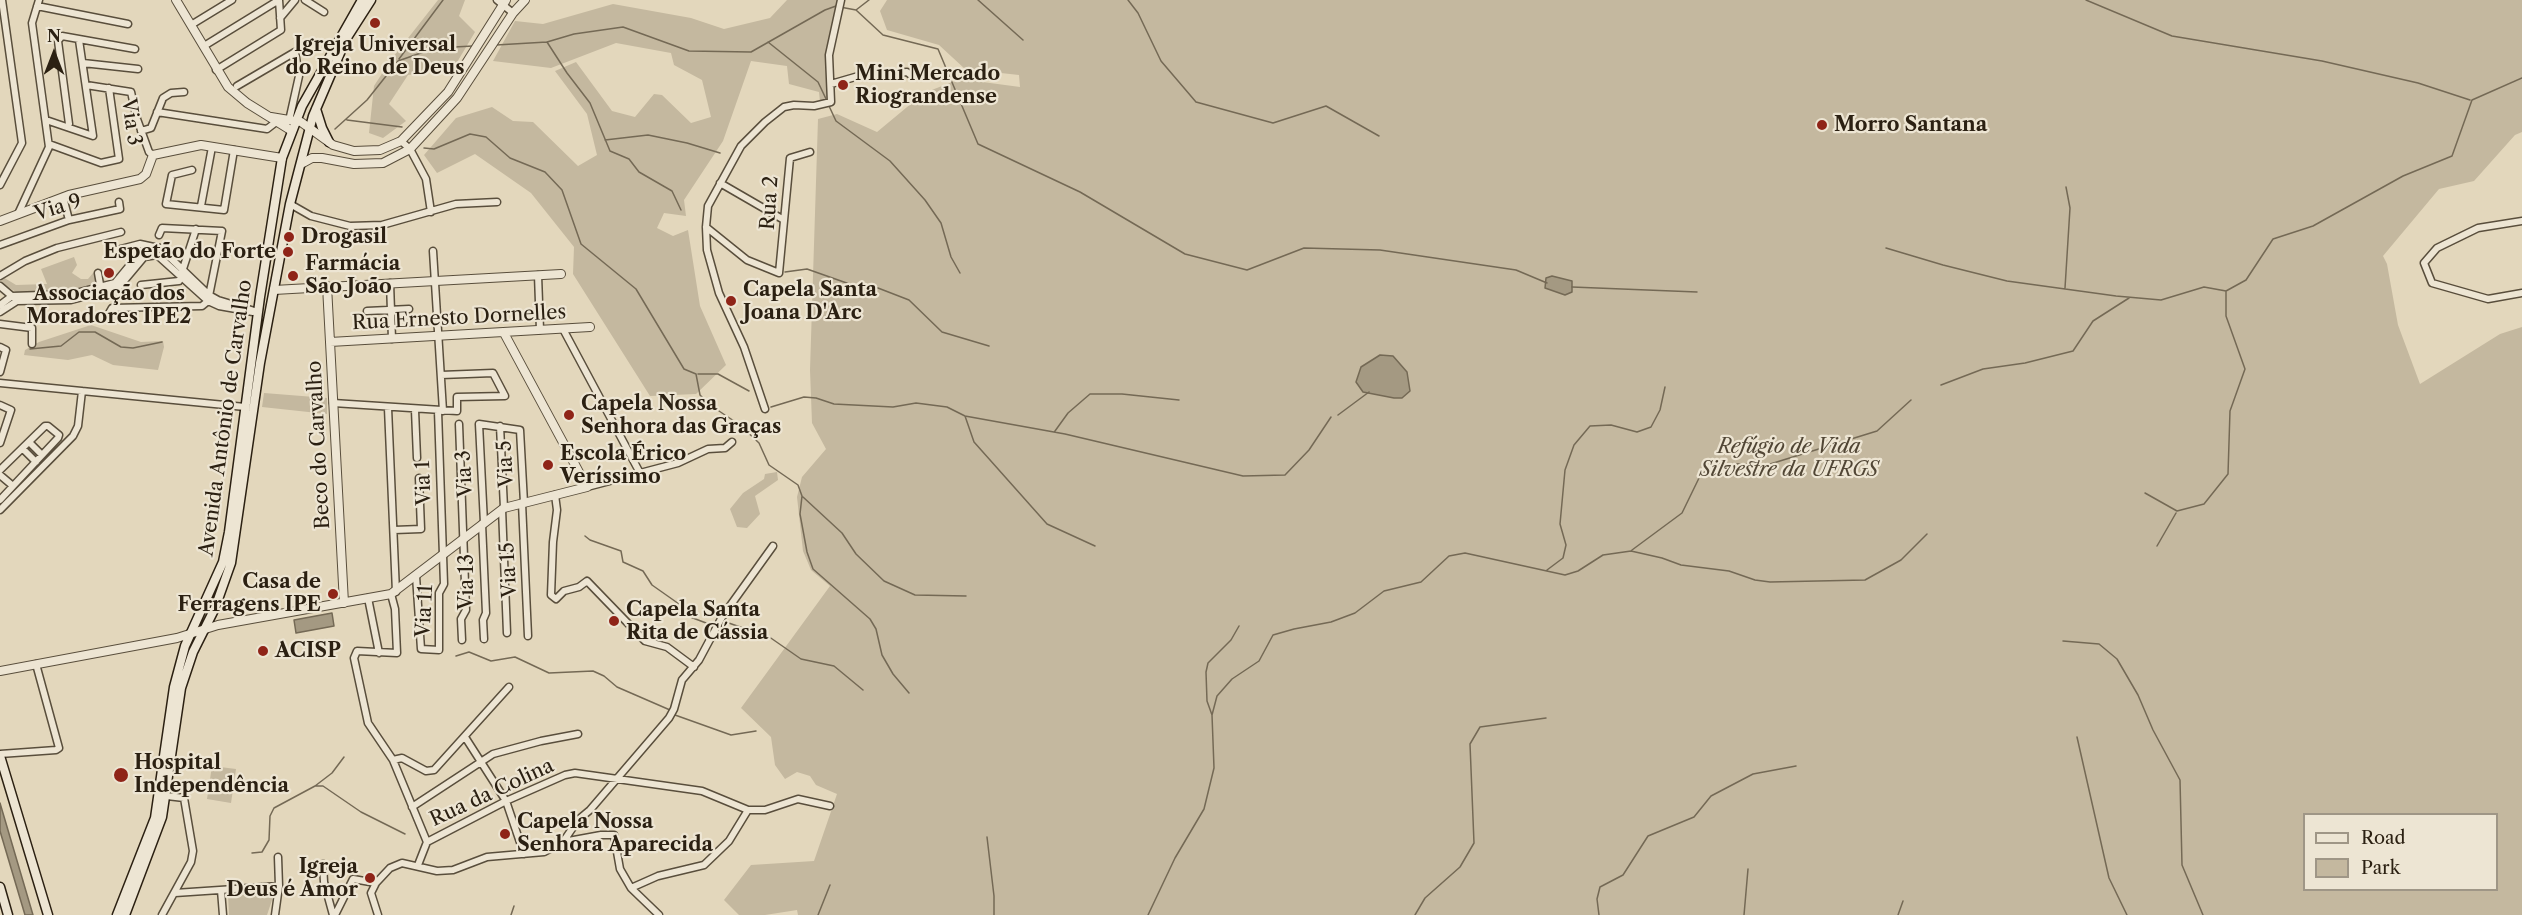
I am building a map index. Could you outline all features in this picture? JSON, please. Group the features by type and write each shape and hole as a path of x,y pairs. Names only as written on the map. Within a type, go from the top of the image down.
{"main road":[{"name":"Avenida Antônio de Carvalho","path":"117,915 155,818 174,687 185,646 223,562 229,532 261,288 282,158 292,131 292,121 362,0"},
{"name":"Avenida Antônio de Carvalho","path":"125,915 162,818 181,688 193,652 206,628 231,563 254,398 269,313 290,204 303,163 310,128 316,108 346,39 370,0"},
{"path":"316,108 322,128 333,144"},
{"path":"292,131 303,127 310,128"},
{"path":"278,180 285,185 296,183"},
{"path":"261,288 274,290"},
{"path":"258,312 269,313"},
{"path":"191,635 193,652"},
{"path":"0,755 48,915"},
{"path":"0,887 8,915"}],"street":[{"path":"0,185 22,143 2,0"},
{"path":"177,0 216,70 231,90 247,103 271,117 306,124 333,144 354,151 380,150 401,141 448,92 502,1 513,13"},
{"path":"191,25 232,0"},
{"path":"204,46 279,0 281,30 216,70"},
{"path":"280,18 295,0"},
{"path":"305,0 324,12"},
{"path":"303,163 312,158 354,164 383,163 410,150 458,98 513,13 525,0"},
{"path":"765,409 744,347 719,293 708,250 706,227 708,206 741,146 765,122 784,107 814,106 829,103 832,100 829,55 841,0"},
{"path":"18,214 49,144 32,23 38,3 128,24"},
{"path":"69,124 58,41 62,36 135,49"},
{"path":"46,120 93,136 79,40"},
{"path":"237,86 295,52 299,76 292,121"},
{"path":"83,63 138,69"},
{"path":"831,84 862,75 908,72 912,76"},
{"path":"86,85 133,94 141,131 149,152 153,154 196,145 282,158"},
{"name":"Via 3","path":"49,144 101,163 119,159 109,88"},
{"path":"141,131 151,128 160,102 166,95 184,92"},
{"path":"157,112 267,129 279,120"},
{"path":"279,120 292,131"},
{"path":"401,141 410,150 426,179 431,212"},
{"path":"333,144 335,160"},
{"path":"201,206 212,147"},
{"path":"192,170 172,175 166,204 224,210 234,150"},
{"name":"Rua 2","path":"706,227 747,260 779,273 790,157 810,152"},
{"path":"0,221 63,197 140,179 146,174 153,154"},
{"path":"720,183 784,220"},
{"path":"63,197 69,220"},
{"name":"Via 9","path":"0,245 69,220 120,208 119,202"},
{"path":"290,204 310,216 350,226 382,225 456,204 497,202"},
{"path":"2522,221 2478,228 2437,248 2424,263 2432,283 2488,299 2522,293"},
{"path":"108,315 112,308 201,306 209,298 222,231 162,228 159,235"},
{"path":"141,285 178,282 196,229"},
{"path":"0,276 25,261 57,249 121,232"},
{"path":"113,252 140,244 160,248 209,298"},
{"path":"155,247 157,255 219,306 258,312"},
{"path":"101,290 115,283 139,254 155,247"},
{"name":"Via 1","path":"433,251 441,375 443,555"},
{"path":"0,305 15,299 71,300 123,284 144,257 157,255"},
{"path":"98,273 101,290"},
{"path":"274,290 561,274"},
{"path":"538,275 540,330"},
{"path":"390,282 392,339"},
{"path":"0,286 15,299"},
{"name":"Beco do Carvalho","path":"327,286 344,603"},
{"path":"0,312 15,299"},
{"path":"366,311 409,309"},
{"path":"0,324 32,328 32,344"},
{"name":"Rua Ernesto Dornelles","path":"330,342 590,327"},
{"path":"563,329 640,473"},
{"path":"504,333 587,487"},
{"path":"0,347 6,350 0,370"},
{"path":"333,403 457,411 457,397 505,396 493,373 441,375"},
{"path":"0,382 245,407"},
{"path":"0,510 73,436 78,426 82,392"},
{"path":"0,405 11,410 0,444"},
{"path":"368,598 379,653 397,652 393,593 394,530 388,408"},
{"path":"415,410 417,458"},
{"path":"459,424 466,610 461,618 462,640"},
{"name":"Via 3","path":"479,424 483,524"},
{"name":"Via 5","path":"479,424 521,431 523,503"},
{"path":"0,470 46,426 59,435 0,500"},
{"path":"500,426 507,633"},
{"path":"29,442 42,455"},
{"path":"0,671 177,638 206,628 393,593 503,509 678,463 708,449 725,448 732,442"},
{"path":"23,449 36,462"},
{"path":"0,475 13,486"},
{"path":"394,530 421,529 419,478"},
{"path":"555,495 557,510 550,591 556,599 564,591 579,587 587,581 645,641 667,647 693,667"},
{"name":"Via 15","path":"523,503 528,636"},
{"name":"Via 13","path":"483,524 486,614 483,619 484,639"},
{"path":"562,842 578,820 590,810 669,717 674,709 681,681 693,667 722,617 773,546"},
{"name":"Via 11","path":"416,576 421,649 439,650 439,593 444,585 443,555"},
{"path":"177,638 185,646"},
{"name":"Rua da Colina","path":"379,653 357,651 354,658 364,715 393,760 427,842 506,801 565,775 575,773 702,791 748,810"},
{"path":"0,755 59,748 36,664"},
{"path":"393,760 402,758 430,771 434,770 509,687"},
{"path":"412,807 493,754 578,734"},
{"path":"465,737 506,801 524,854"},
{"path":"162,915 191,862 193,838 184,798 167,796"},
{"path":"632,888 658,876 704,865 729,841 748,810 765,810 798,799 830,806"},
{"path":"378,915 371,892 390,868 402,864 436,871 453,870 488,857 544,852 562,842 614,835 620,870 632,888 659,915"},
{"path":"418,866 427,842"},
{"path":"275,915 279,886 278,857"},
{"path":"323,864 324,882 334,915"},
{"path":"334,915 354,879 376,883"},
{"path":"175,893 279,886"},
{"path":"221,890 223,915"}],"green space":[{"path":"438,0 465,0 459,16 475,32 453,69 408,75 389,104 406,121 383,138 369,133 374,86 390,61"},
{"path":"787,0 837,0 825,59 830,83 828,97 820,102 819,92 789,84 787,66 751,61 723,141 684,200 686,216 664,213 657,228 673,236 688,230 700,306 726,365 696,394 650,396 573,274 574,247 531,193 475,154 437,173 424,155 456,118 492,107 513,121 533,122 578,166 597,155 587,114 555,71 576,62 612,111 635,117 654,94 662,95 691,123 711,117 702,80 674,65 671,53 616,43 551,68 493,61 515,21 543,24 613,4 691,18 724,29 770,18"},
{"name":"Refúgio de Vida Silvestre da UFRGS","path":"887,0 2522,0 2522,132 2515,135 2474,181 2439,189 2383,256 2387,264 2398,325 2420,384 2500,334 2522,327 2522,915 798,915 797,910 765,915 739,915 724,900 751,865 814,861 837,794 816,785 810,776 797,772 785,779 775,765 771,737 741,708 830,586 811,570 803,551 797,497 802,477 826,449 812,423 810,370 818,119 837,114 877,132 924,93 960,79 1020,87 1019,75 965,69 939,45 887,30 880,11"},
{"path":"74,257 77,265 72,273 81,279 88,279 93,273 109,283 69,292 16,292 0,282 3,277 16,285 47,284 41,269"},
{"path":"91,325 141,342 163,341 164,347 158,370 113,365 92,355 68,360 24,355 25,350 39,342"},
{"path":"264,393 327,398 327,414 262,407"},
{"path":"777,472 778,480 755,496 760,514 747,528 737,527 730,509 743,493 764,479 765,474"},
{"path":"212,766 236,769 231,803 207,799"},
{"path":"272,891 272,900 267,915 229,915 228,894"}],"shaded area":[{"path":"1552,276 1572,281 1572,292 1565,295 1545,288 1546,278"},
{"path":"1380,355 1393,356 1407,372 1410,391 1402,398 1363,392 1356,382 1361,367"},
{"path":"332,613 334,626 296,633 294,620"},
{"path":"0,803 33,915 25,915 0,831"}],"waterway":[{"path":"399,59 443,0"},
{"path":"856,10 869,0"},
{"path":"978,0 1023,40"},
{"path":"1128,0 1138,13 1161,61 1196,102 1273,123 1326,106 1379,136"},
{"path":"2086,0 2172,36 2322,61 2418,83 2470,100"},
{"path":"496,45 547,42 574,34 623,27 689,51 751,52 836,6"},
{"path":"840,7 856,10 883,35 938,49 978,144 1080,192 1185,254 1247,270 1304,248 1380,250 1516,270 1547,283"},
{"path":"547,42 590,103 610,151 629,159 639,172 672,191 681,210"},
{"path":"768,42 818,82 827,101"},
{"path":"335,129 367,100 398,61 435,48 473,46"},
{"path":"1886,248 2007,281 2116,296 2161,300 2204,287 2226,291 2246,280 2273,239 2313,226 2403,176 2452,156 2472,100 2522,78"},
{"path":"829,106 836,121 890,161 925,200 941,223 951,257 960,273"},
{"path":"347,120 402,127"},
{"path":"424,148 434,149 470,134 486,137 510,158 545,172 562,190 581,244 636,289 684,369 696,374 700,395 710,405 740,425 759,443 769,465 798,485 802,496 800,514 807,552 813,569 870,619 876,629 882,655 893,674 909,693"},
{"path":"605,140 648,135 720,153"},
{"path":"2065,288 2070,208 2066,187"},
{"path":"785,272 807,269 858,287 878,288 909,300 942,332 989,346"},
{"path":"1572,287 1697,292"},
{"path":"2145,493 2177,511 2204,504 2228,474 2230,411 2245,369 2226,316 2226,291"},
{"path":"1941,385 1983,369 2025,363 2073,351 2093,321 2129,298"},
{"path":"30,349 61,346 79,332 95,332 121,347 133,348 162,342"},
{"path":"698,374 718,374 749,391"},
{"path":"1547,570 1563,558 1566,545 1560,524 1565,470 1574,445 1590,426 1611,425 1637,432 1651,427 1660,410 1665,387"},
{"path":"1338,415 1369,392"},
{"path":"1055,431 1068,413 1090,394 1122,394 1179,400"},
{"path":"771,407 804,397 834,404 893,407 916,403 947,407 965,416 1065,434 1243,476 1285,475 1309,450 1331,417"},
{"path":"1632,550 1682,513 1700,476 1714,463 1767,465 1877,431 1911,400"},
{"path":"965,416 974,442 1047,524 1095,546"},
{"path":"803,497 842,533 856,554 884,581 915,595 966,596"},
{"path":"2157,546 2176,513"},
{"path":"1148,915 1175,858 1204,809 1214,768 1212,715 1217,696 1232,679 1259,661 1273,635 1331,622 1355,613 1384,591 1421,582 1449,556 1465,553 1565,575 1578,571 1603,555 1631,551 1681,565 1729,571 1755,580 1770,582 1865,580 1901,560 1927,534"},
{"path":"585,536 621,551 623,562 643,571 652,585 679,604 685,615 714,626"},
{"path":"723,621 743,628 755,627 801,659 834,666 863,690"},
{"path":"1212,715 1207,701 1208,663 1231,640 1239,626"},
{"path":"2063,641 2099,644 2117,659 2138,695 2153,730 2180,780 2182,865 2203,915"},
{"path":"456,656 469,652 491,661 515,657 549,673 593,671 604,676 617,687 670,710"},
{"path":"675,715 731,735 756,731"},
{"path":"1415,915 1425,898 1460,867 1474,843 1470,744 1480,727 1546,718"},
{"path":"2077,737 2109,878 2127,915"},
{"path":"315,786 332,773 344,757"},
{"path":"1599,915 1597,899 1600,887 1623,875 1648,836 1694,817 1711,796 1753,774 1796,766"},
{"path":"252,853 262,852 269,840 270,816 274,808 315,786 323,786 361,812 405,834"},
{"path":"987,837 994,915"},
{"path":"1744,915 1748,869"},
{"path":"818,915 830,885"},
{"path":"1898,915 1903,901"},
{"path":"511,915 514,906"}],"place":[{"name":"Igreja Universal do Reino de Deus","path":"375,23"},
{"name":"Mini Mercado Riograndense","path":"843,85"},
{"name":"Morro Santana","path":"1822,125"},
{"name":"Drogasil","path":"289,237"},
{"name":"Espetão do Forte","path":"288,252"},
{"name":"Associação dos Moradores IPE2","path":"109,273"},
{"name":"Farmácia São João","path":"293,276"},
{"name":"Capela Santa Joana D'Arc","path":"731,301"},
{"name":"Capela Nossa Senhora das Graças","path":"569,415"},
{"name":"Escola Érico Veríssimo","path":"548,465"},
{"name":"Casa de Ferragens IPE","path":"333,594"},
{"name":"Capela Santa Rita de Cássia","path":"614,621"},
{"name":"ACISP","path":"263,651"},
{"name":"Hospital Independência","path":"121,775"},
{"name":"Capela Nossa Senhora Aparecida","path":"505,834"},
{"name":"Igreja Deus é Amor","path":"370,878"}]}
